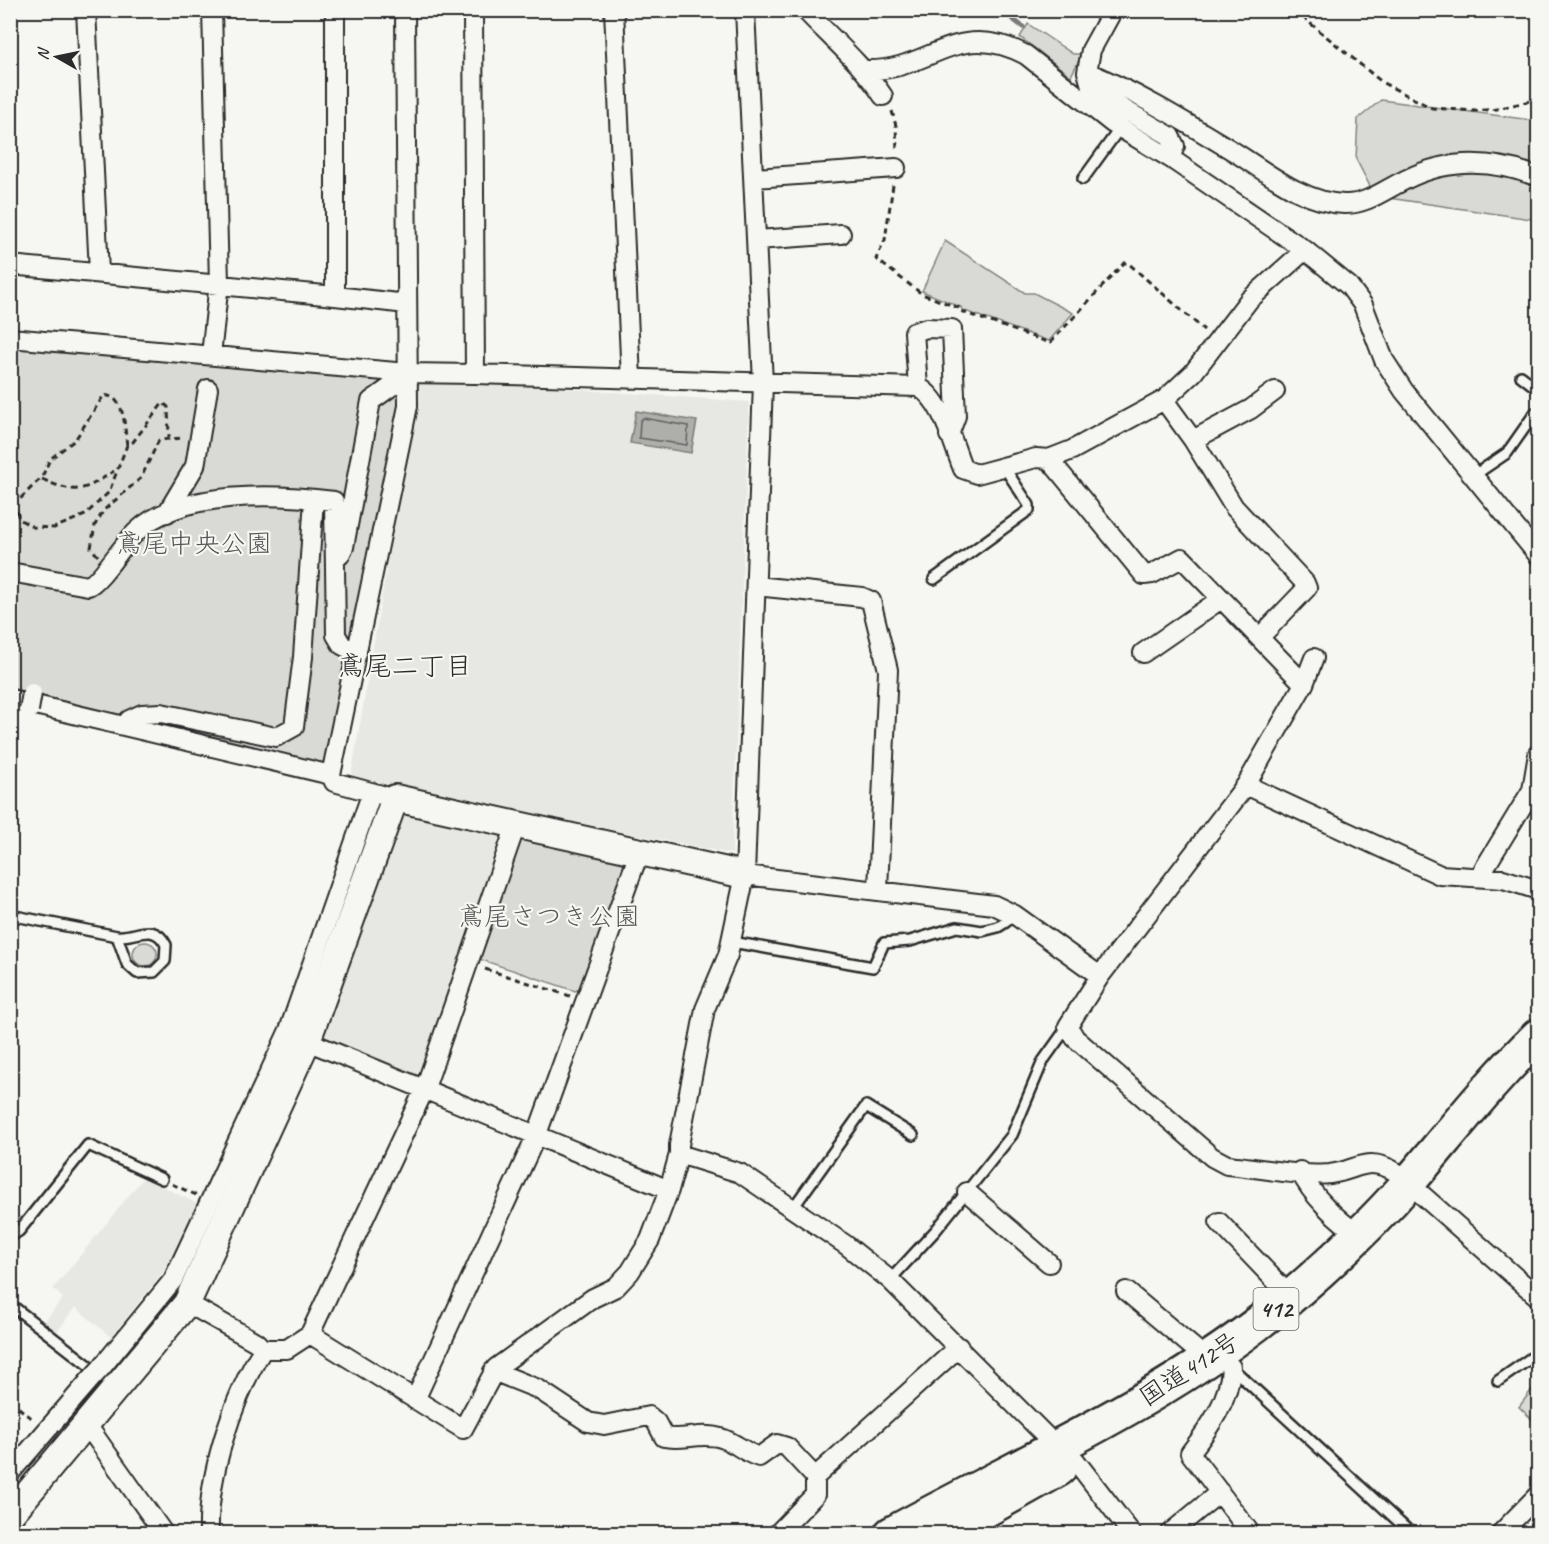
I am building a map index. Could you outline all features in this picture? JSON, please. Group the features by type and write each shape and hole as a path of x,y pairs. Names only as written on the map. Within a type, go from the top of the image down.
{"highway":[{"name":"国道412号","path":"891,1533 954,1523 1066,1453 1133,1406 1220,1363 1295,1317 1356,1264 1415,1189 1502,1070 1539,1036"},
{"name":"国道412号","path":"1220,1363 1360,1235 1415,1189 1539,1066"}],"street":[{"path":"86,10 99,272"},
{"path":"211,355 219,283 212,10"},
{"path":"335,10 335,296"},
{"path":"405,10 408,406 331,775 334,782 639,853 745,875 878,889 994,905 1010,918 1100,976"},
{"path":"472,10 475,374"},
{"path":"614,10 631,379"},
{"path":"310,1334 462,1429 493,1371 593,1298 616,1287 630,1272 650,1240 669,1190 679,1154 705,1009 732,942 745,875 763,383 745,10"},
{"path":"805,10 855,63 866,70 883,96"},
{"path":"1113,10 1091,50 1087,72 1091,86 1108,100 1174,139 1176,146 1170,158"},
{"path":"866,70 884,71 951,45 985,41 998,43 1026,55 1120,128 1170,158 1305,250 1349,286 1363,305 1384,360 1404,391 1539,555"},
{"path":"1087,72 1118,86 1223,144 1300,193 1320,200 1345,204 1365,201 1408,178 1433,168 1475,162 1509,168 1539,177"},
{"path":"754,178 896,168"},
{"path":"757,240 841,234"},
{"path":"10,338 211,355 407,378 475,374 918,387 926,391 935,401 963,469 977,474 1036,458 1049,459 1072,450 1164,400 1193,373 1249,300 1305,250"},
{"path":"10,265 219,283 407,304"},
{"path":"918,387 914,332 927,328 952,329 956,416 949,435"},
{"path":"336,564 345,547 372,401 407,378"},
{"path":"167,513 195,466 197,439 208,389"},
{"path":"1193,440 1251,409 1275,391"},
{"path":"1164,400 1193,440 1233,507 1305,583 1307,588 1260,637"},
{"path":"1049,459 1144,575 1152,574 1182,558 1304,684"},
{"path":"10,572 88,586 96,584 137,530 167,513 205,501 298,497 334,501 336,635 342,645 357,653"},
{"path":"126,726 129,720 152,712 276,737 294,727 303,657 314,499"},
{"path":"756,586 862,597 871,601 888,670 878,889"},
{"path":"1143,653 1221,599"},
{"path":"1314,658 1304,684 1246,785 1100,976 1068,1026 1075,1038 1212,1157 1227,1165 1329,1174 1368,1163 1381,1164 1415,1189 1539,1297"},
{"path":"10,688 32,693 29,710 10,705"},
{"path":"10,699 331,775"},
{"path":"1479,876 1532,790 1539,754"},
{"path":"1246,785 1440,875 1479,876 1521,883 1539,890"},
{"path":"10,1515 187,1303 307,1041 384,795"},
{"path":"10,1473 96,1374 172,1280 289,1030 384,795"},
{"path":"187,1303 256,1342 263,1349 287,1349 310,1334 425,1088 516,825"},
{"path":"415,1400 537,1134 639,853"},
{"path":"307,1041 669,1190"},
{"path":"679,1154 740,1173 793,1208 890,1280 1066,1453 1132,1533"},
{"path":"1300,1172 1305,1182 1333,1212 1360,1235"},
{"path":"967,1192 1049,1263"},
{"path":"1219,1222 1291,1297"},
{"path":"1126,1291 1220,1363 1231,1385 1209,1429 1190,1452 1251,1533"},
{"path":"815,1477 959,1347"},
{"path":"209,1533 208,1512 220,1454 248,1372 263,1349"},
{"path":"493,1371 538,1389 588,1422 604,1425 649,1416 656,1422 664,1437 700,1434 723,1438 748,1454 759,1457 777,1444 787,1447 815,1477 815,1495 777,1533"},
{"path":"87,1425 165,1533"},
{"path":"1169,1533 1220,1492"},
{"path":"1500,1533 1539,1495"}],"lane":[{"path":"1083,179 1120,128"},
{"path":"1521,376 1539,389"},
{"path":"1473,476 1507,453 1535,413"},
{"path":"934,579 1029,510 1029,505 1004,467"},
{"path":"10,915 117,936 131,936 145,931 159,936 167,949 165,961 154,972 140,974 127,964 117,936"},
{"path":"732,942 873,967 884,943 910,941 957,927 982,931 998,927 1010,918"},
{"path":"124,952 131,936"},
{"path":"890,1280 967,1192 1012,1135 1043,1061 1068,1026"},
{"path":"793,1208 866,1106 913,1135"},
{"path":"10,1237 19,1231 88,1145 162,1179"},
{"path":"10,1304 117,1388"},
{"path":"1498,1381 1539,1353"},
{"path":"1220,1363 1412,1533"}],"path":[{"path":"1294,10 1383,83 1432,108 1475,111 1497,109 1539,99"},
{"path":"889,211 885,240 876,259 922,294 959,308 960,311 1050,343 1124,263 1128,263 1217,342"},
{"path":"128,445 120,402 114,396 104,395 75,440 50,459 41,479 15,508 19,519 33,527 54,528 85,515 109,492 128,445 133,442 163,403 168,407 169,438"},
{"path":"110,563 94,554 92,548 95,525 116,498 141,478 159,440 197,439"},
{"path":"41,479 78,491 89,488 116,470"},
{"path":"109,492 116,498"},
{"path":"469,963 585,1000"},
{"path":"162,1179 188,1191"},
{"path":"10,1261 17,1260"},
{"path":"10,1401 47,1431"}],"shaded area":[{"path":"419,378 749,402 732,854 351,777"},
{"path":"410,812 499,830 504,838 421,1069 414,1075 325,1037 324,1027 398,818"},
{"path":"144,1177 196,1203 165,1270 111,1337 75,1307 57,1332 44,1322 63,1298 53,1289"}],"green space":[{"path":"1028,24 1073,54 1082,54 1071,76 1020,37"},
{"path":"1381,100 1538,121 1538,220 1375,196 1356,159 1358,119"},
{"path":"945,241 1025,293 1034,293 1073,313 1049,341 962,310 961,307 922,291"},
{"name":"鳶尾中央公園","path":"11,343 400,380 404,408 342,771 11,688"},
{"name":"鳶尾さつき公園","path":"524,837 621,860 625,866 582,988 575,991 482,960 479,953 518,841"},
{"path":"145,942 150,943 156,949 156,959 150,965 145,966 140,965 134,959 133,954 134,949 140,943"},
{"path":"1533,1388 1538,1391 1538,1425 1519,1407"}],"water":[{"path":"636,411 697,421 691,453 630,443"}],"waterway":[{"path":"1001,10 1023,27"}],"district":[{"name":"鳶尾二丁目","path":"405,666"}]}
